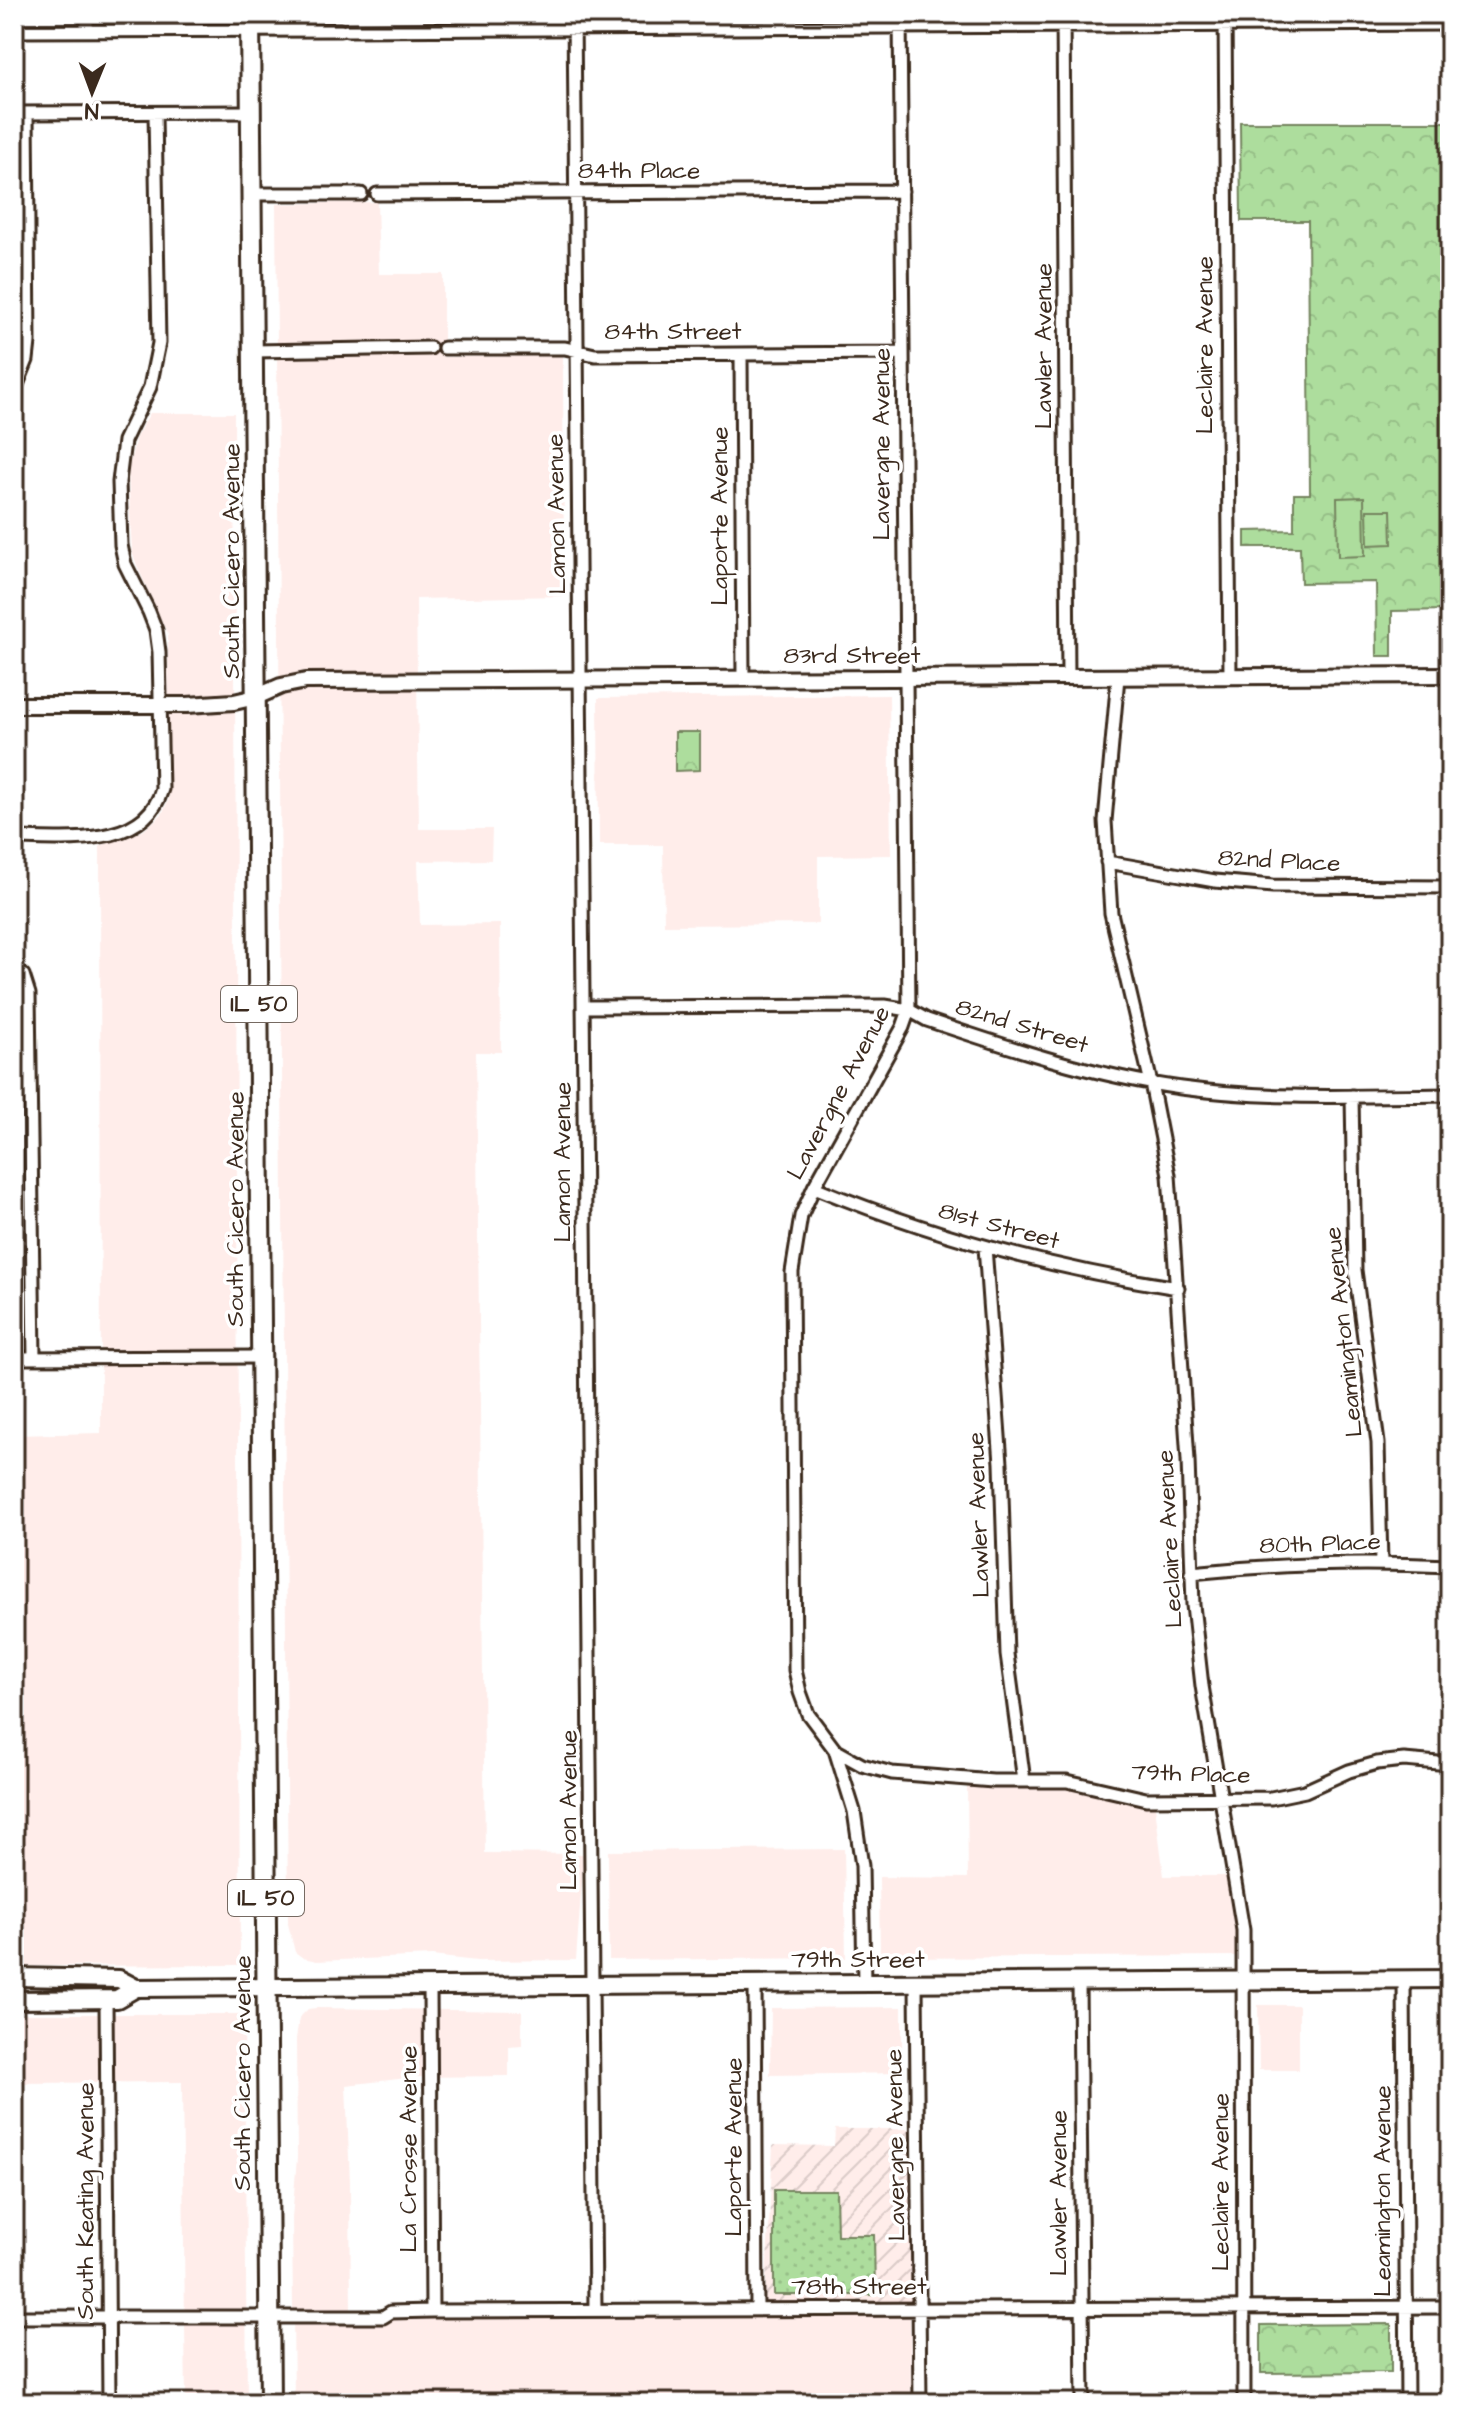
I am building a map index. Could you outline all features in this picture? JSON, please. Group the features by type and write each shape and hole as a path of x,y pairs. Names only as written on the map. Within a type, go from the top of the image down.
{"main road":[{"name":"South Cicero Avenue","path":"250,22 270,2403"},
{"path":"14,1977 119,1979 136,1988"},
{"name":"79th Street","path":"136,1988 1450,1979"},
{"path":"14,2000 117,1999 136,1988"}],"street":[{"path":"87,14 87,31"},
{"name":"Lamon Avenue","path":"574,14 595,2310"},
{"name":"Lavergne Avenue","path":"864,1984 860,1839 854,1811 835,1750 808,1714 795,1670 792,1272 801,1216 903,1027 909,1010 900,14"},
{"path":"14,31 87,31 250,22 343,30 900,27 1063,20 1225,19 1387,19 1450,24"},
{"name":"Leclaire Avenue","path":"1225,19 1230,677"},
{"name":"Lawler Avenue","path":"1063,20 1068,677"},
{"path":"14,113 251,112"},
{"path":"14,392 27,360 29,342 27,113"},
{"path":"14,838 118,833 140,819 159,800 162,789 156,630 125,564 121,545 119,482 124,441 150,387 159,343 155,113"},
{"name":"84th Place","path":"377,194 902,191"},
{"path":"252,194 361,194"},
{"path":"254,351 430,348"},
{"name":"84th Street","path":"444,348 565,348 595,355 903,353"},
{"name":"Laporte Avenue","path":"741,354 743,679"},
{"name":"83rd Street","path":"14,705 234,702 306,681 1450,675"},
{"name":"Leclaire Avenue","path":"1118,677 1105,821 1111,913 1169,1175 1188,1460 1191,1573 1202,1686 1243,1930 1244,2403"},
{"name":"82nd Place","path":"1107,862 1202,879 1273,886 1450,887"},
{"path":"19,972 27,983 30,1007 34,1357"},
{"name":"82nd Street","path":"584,1007 885,1006 909,1010 927,1020 1017,1050 1151,1083 1222,1093 1450,1095"},
{"name":"Leamington Avenue","path":"1352,1096 1355,1270 1378,1443 1381,1563"},
{"name":"81st Street","path":"814,1187 881,1214 985,1247 1101,1276 1178,1288"},
{"name":"Lawler Avenue","path":"985,1247 1001,1463 1007,1654 1024,1781"},
{"path":"14,1358 262,1357"},
{"name":"80th Place","path":"1191,1573 1268,1566 1381,1563 1450,1566"},
{"name":"79th Place","path":"835,1750 862,1765 892,1773 960,1779 1078,1782 1146,1799 1271,1798 1291,1795 1349,1771 1388,1761 1450,1764"},
{"name":"Leamington Avenue","path":"1404,1980 1407,2403"},
{"name":"Lawler Avenue","path":"1079,1982 1083,2403"},
{"name":"Lavergne Avenue","path":"916,1983 920,2403"},
{"name":"Laporte Avenue","path":"755,1984 757,2309"},
{"name":"La Crosse Avenue","path":"430,1987 432,2311"},
{"name":"South Keating Avenue","path":"106,1999 109,2403"},
{"name":"78th Street","path":"14,2317 383,2317 391,2312 432,2311 1450,2307"}],"shaded area":[{"path":"164,14 230,14 230,31 165,32"},
{"path":"377,202 379,274 443,274 443,357 563,356 564,596 416,599 419,829 492,829 491,860 418,861 420,925 500,924 501,1052 476,1052 485,1853 584,1854 576,1960 477,1961 432,1956 317,1961 303,1958 295,1952 288,1924 276,204"},
{"path":"150,413 234,413 240,1965 14,1966 14,1435 101,1433 100,846 143,831 162,814 169,799 168,635 132,552 131,534 128,470 136,437"},
{"path":"889,695 891,855 818,856 818,924 664,925 663,845 599,845 598,698"},
{"path":"967,1786 1072,1789 1155,1807 1164,1876 1227,1876 1240,1956 880,1958 879,1877 968,1878"},
{"path":"844,1849 846,1958 609,1960 608,1851"},
{"path":"1258,2005 1299,2005 1299,2070 1259,2070"},
{"path":"902,2007 902,2073 770,2075 771,2008"},
{"path":"308,2009 522,2011 522,2045 509,2046 509,2076 416,2077 346,2085 351,2315 910,2310 911,2403 294,2403 292,2218 297,2158 296,2039 299,2018"},
{"path":"14,2014 244,2014 247,2403 186,2403 182,2082 14,2083"},
{"path":"835,2129 910,2129 911,2302 765,2303 773,2145 834,2146"}],"green space":[{"path":"1240,122 1450,122 1450,610 1392,611 1392,656 1377,656 1376,582 1301,583 1300,547 1245,547 1245,531 1294,530 1294,494 1310,494 1308,221 1241,221"},
{"path":"1364,497 1365,556 1338,557 1337,498"},
{"path":"1367,510 1391,510 1392,544 1368,545"},
{"path":"675,732 700,732 700,770 675,771"},
{"path":"774,2190 836,2190 837,2235 874,2235 875,2295 774,2295"},
{"path":"1391,2324 1391,2372 1261,2373 1261,2325"}]}
